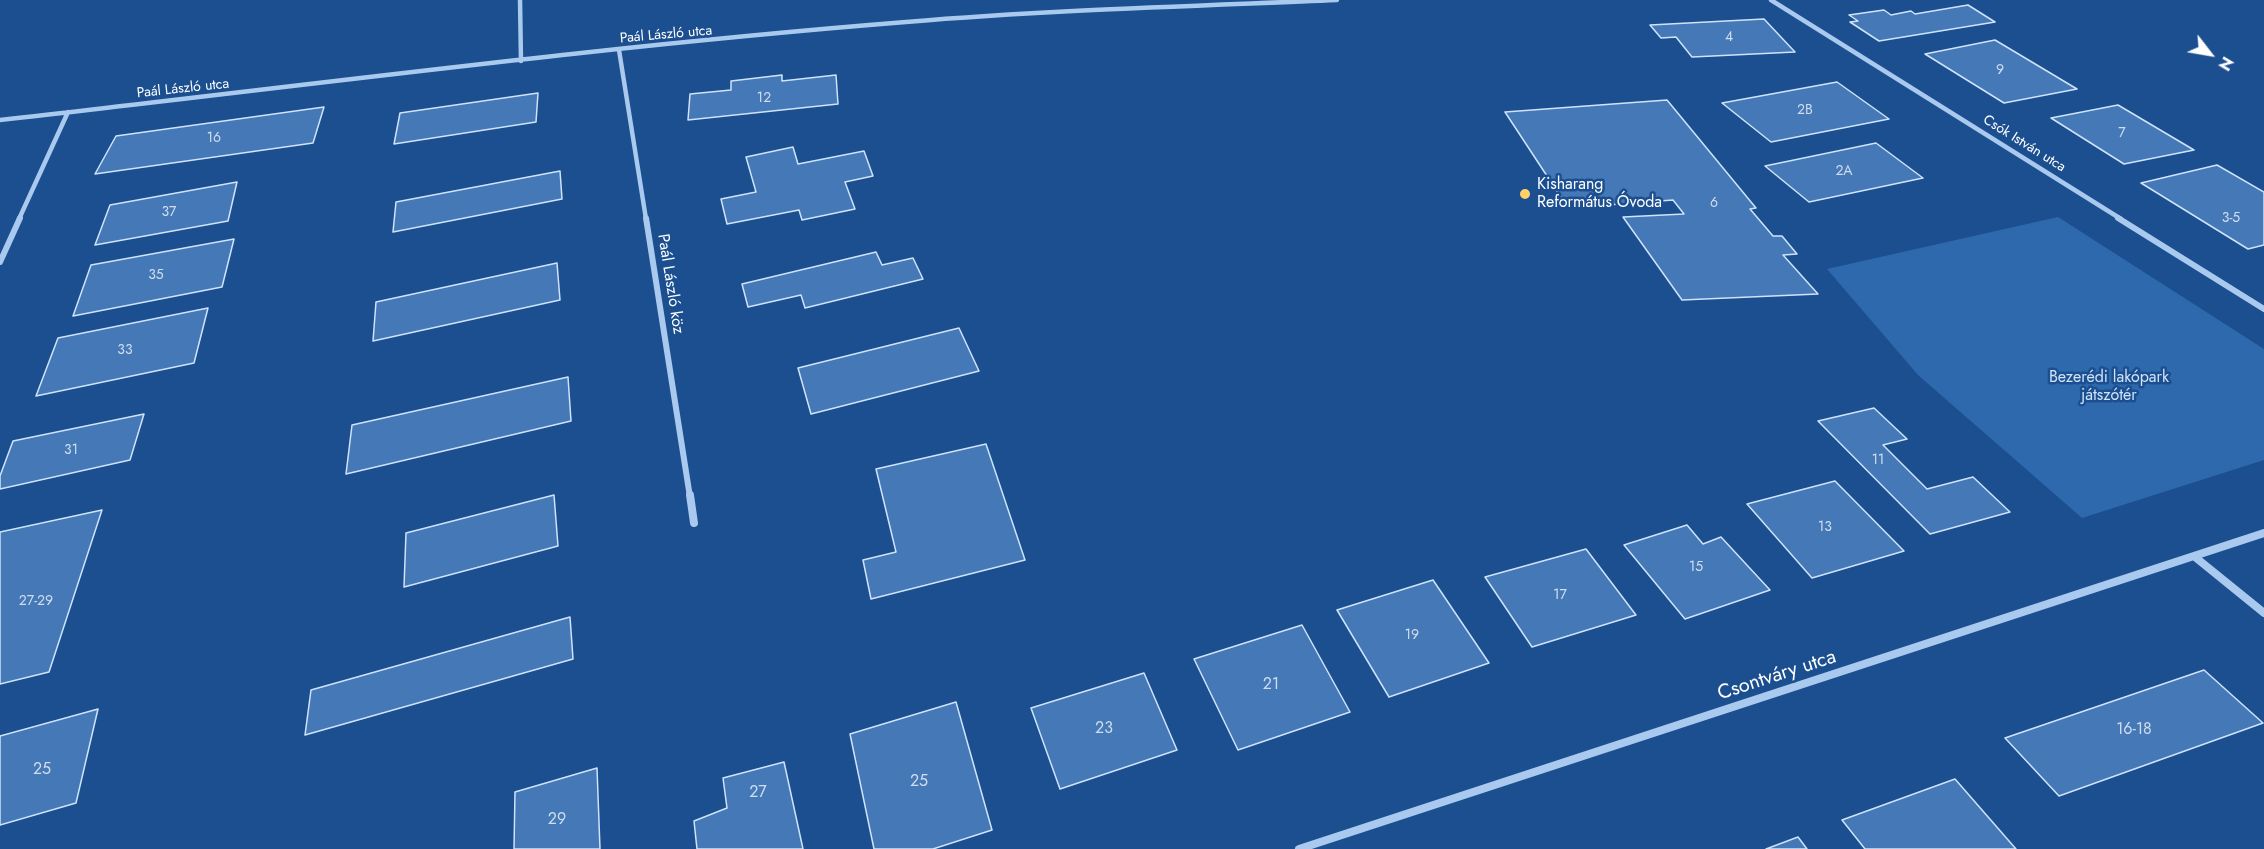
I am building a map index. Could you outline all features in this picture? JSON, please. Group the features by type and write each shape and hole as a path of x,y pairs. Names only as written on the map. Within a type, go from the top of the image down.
{"street":[{"path":"520,0 521,61"},
{"name":"Paál László utca","path":"0,120 619,50 1027,13 1337,0"},
{"name":"Csók István utca","path":"1771,0 2264,309"},
{"name":"Paál László köz","path":"619,50 694,523"},
{"path":"0,262 68,112"},
{"name":"Csontváry utca","path":"1299,849 2264,533"},
{"path":"2195,557 2264,613"}],"green space":[{"name":"Bezerédi lakópark játszótér","path":"2058,217 2264,349 2264,460 2082,518 1918,375 1827,269"}],"building":[{"path":"1968,5 1995,22 1879,41 1850,22 1858,21 1849,15 1884,10 1891,15 1911,11 1915,14"},
{"path":"1764,19 1795,52 1692,57 1676,37 1661,38 1650,25"},
{"path":"1995,40 2077,89 2004,103 1925,54"},
{"path":"782,75 782,81 836,75 838,104 688,120 690,94 731,90 731,81"},
{"path":"1837,82 1889,119 1771,142 1722,103"},
{"path":"538,93 536,122 394,144 400,113"},
{"path":"1667,100 1756,208 1750,209 1773,236 1782,236 1797,254 1783,255 1818,294 1682,300 1623,217 1684,214 1673,200 1568,208 1505,112"},
{"path":"2118,105 2194,150 2124,164 2051,118"},
{"path":"324,107 313,143 95,174 116,136"},
{"path":"1876,143 1923,178 1809,202 1765,166"},
{"path":"793,147 798,164 864,151 873,176 845,182 855,209 802,220 799,210 727,224 721,199 756,192 746,157"},
{"path":"2217,165 2264,192 2264,245 2248,249 2141,183"},
{"path":"560,171 562,199 393,232 396,202"},
{"path":"237,182 228,221 95,245 110,205"},
{"path":"234,239 222,287 73,316 91,265"},
{"path":"876,252 882,265 913,258 923,279 805,308 801,295 748,307 742,284"},
{"path":"557,263 560,300 373,341 376,302"},
{"path":"208,308 194,363 36,396 58,338"},
{"path":"959,328 979,371 811,414 798,368"},
{"path":"568,377 571,421 346,474 352,425"},
{"path":"1874,408 1907,439 1883,445 1927,489 1973,477 2010,512 1930,534 1818,421"},
{"path":"144,414 130,460 0,489 0,476 13,441"},
{"path":"986,444 1025,560 871,599 863,560 896,552 876,469"},
{"path":"1835,481 1904,551 1812,578 1747,504"},
{"path":"554,495 558,546 404,587 406,533"},
{"path":"102,510 49,672 0,684 0,532"},
{"path":"1687,525 1703,544 1721,537 1770,590 1685,619 1624,545"},
{"path":"1586,549 1636,615 1532,647 1485,577"},
{"path":"1433,580 1489,663 1389,697 1337,610"},
{"path":"570,617 573,659 305,735 311,690"},
{"path":"1302,625 1350,712 1238,750 1194,659"},
{"path":"2204,670 2263,723 2059,796 2005,738"},
{"path":"1144,673 1177,750 1060,789 1031,708"},
{"path":"956,702 992,830 933,849 874,849 850,734"},
{"path":"98,709 76,803 0,825 0,736"},
{"path":"784,762 803,849 697,849 694,821 727,808 723,778"},
{"path":"597,768 600,849 514,849 515,792"},
{"path":"1955,779 2016,849 1865,849 1842,820"},
{"path":"1798,837 1807,849 1766,849"}],"place":[{"name":"Kisharang Református Óvoda","path":"1525,194"}]}
